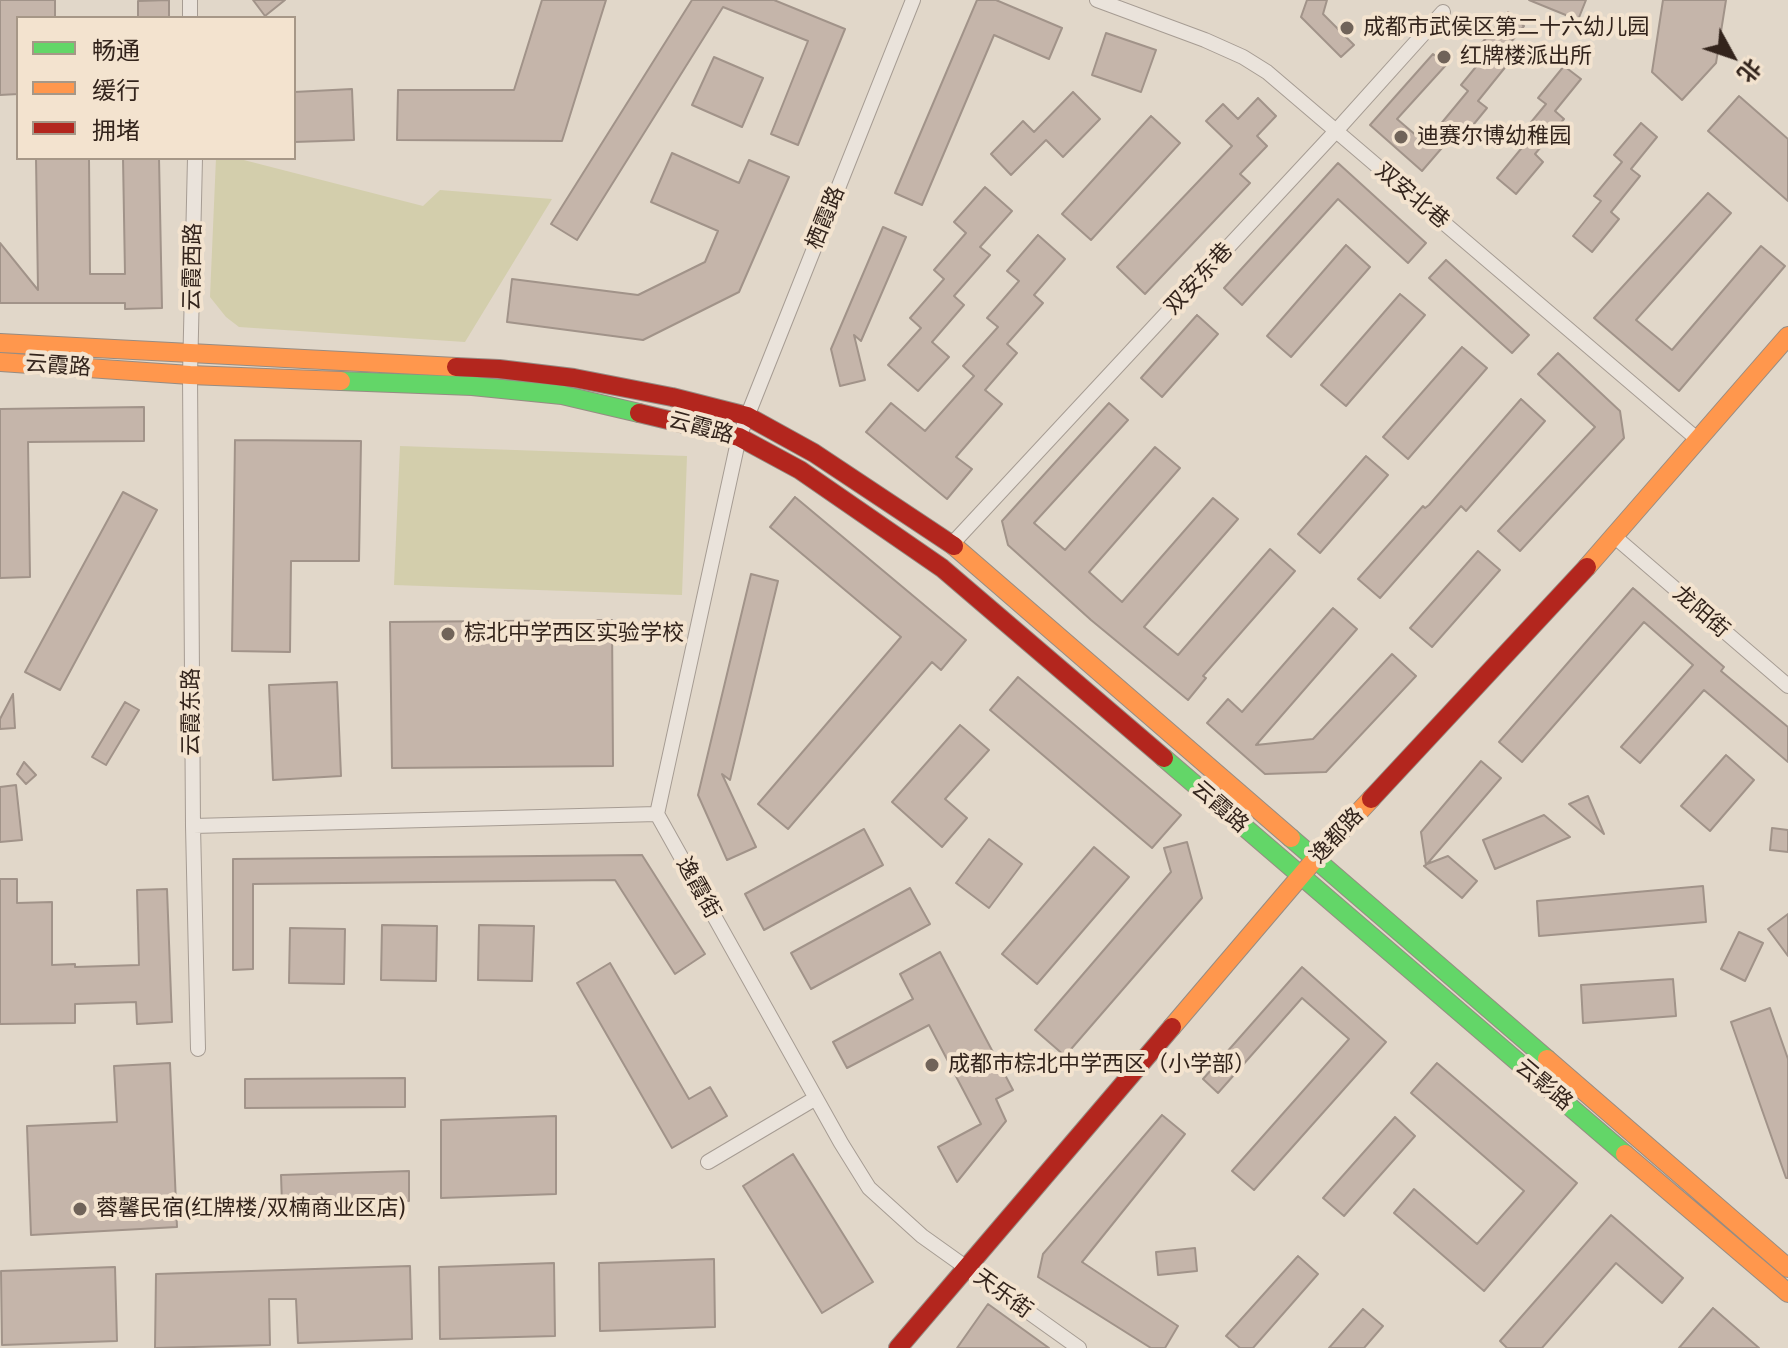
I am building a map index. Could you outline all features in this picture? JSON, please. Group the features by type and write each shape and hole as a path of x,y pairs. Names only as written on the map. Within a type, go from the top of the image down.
{"street":[{"name":"栖霞路","path":"739,437 913,0"},
{"name":"双安北巷","path":"1097,0 1243,57 1267,72 1697,439"},
{"name":"双安东巷","path":"952,544 1443,12"},
{"name":"云霞西路","path":"190,375 195,160"},
{"name":"逸都路","path":"898,1348 1300,876 1615,537 1788,336"},
{"path":"0,343 499,369 574,378 672,397 747,416 814,453 952,544 1788,1268"},
{"name":"云霞路","path":"0,362 190,375 472,386 562,395 739,437 800,470 942,568 1300,876"},
{"name":"云霞东路","path":"190,375 198,1049"},
{"path":"193,826 657,814 739,437"},
{"name":"龙阳街","path":"1615,537 1788,686"},
{"name":"逸霞街","path":"657,814 869,1188 922,1236 966,1267"},
{"name":"云影路","path":"1300,876 1788,1293"},
{"path":"708,1162 816,1098"},
{"name":"天乐街","path":"966,1267 1079,1348"}],"shaded area":[{"path":"216,160 244,160 423,206 440,190 552,199 465,342 239,327 210,297"},
{"path":"400,446 687,456 682,595 394,585"}],"building":[{"path":"0,0 55,0 55,16 16,16 16,94 0,95"},
{"path":"169,0 169,16 138,16 138,1"},
{"path":"253,0 285,0 265,16"},
{"path":"542,0 606,0 562,141 397,140 398,90 514,90"},
{"path":"692,0 774,0 845,29 798,145 771,134 808,41 723,7 577,240 551,224"},
{"path":"977,0 996,0 1062,28 1049,59 994,35 922,205 895,193"},
{"path":"1307,0 1327,0 1323,14 1354,45 1341,57 1301,17"},
{"path":"1529,0 1586,0 1578,20"},
{"path":"1663,0 1726,0 1716,63 1682,100 1652,72"},
{"path":"1508,12 1524,26 1498,58 1507,65 1478,101 1487,108 1460,141 1453,135 1422,171 1370,125 1433,54 1446,65 1397,119 1425,143 1468,91 1461,85 1489,51 1481,44"},
{"path":"1106,33 1156,50 1141,92 1092,75"},
{"path":"714,57 763,78 742,127 692,105"},
{"path":"1564,66 1581,79 1555,111 1564,119 1535,154 1543,162 1516,194 1497,178 1525,144 1518,138 1546,104 1538,98"},
{"path":"352,89 354,140 296,142 296,92"},
{"path":"1073,92 1100,119 1063,157 1046,140 1011,175 991,154 1023,121 1034,132"},
{"path":"1739,96 1788,139 1788,201 1708,131"},
{"path":"1258,98 1276,116 1257,136 1267,146 1240,174 1250,183 1145,294 1117,267 1232,146 1206,121 1223,104 1238,119"},
{"path":"1151,116 1180,143 1091,240 1062,214"},
{"path":"1641,123 1657,137 1631,169 1640,176 1611,212 1619,219 1592,252 1573,236 1601,201 1594,196 1622,162 1614,155"},
{"path":"672,153 739,183 749,160 789,177 739,292 643,340 507,322 512,279 638,295 705,262 718,231 651,202"},
{"path":"36,160 89,160 90,274 125,274 123,160 159,160 162,308 125,309 125,303 0,303 0,243 38,290"},
{"path":"1338,163 1426,243 1408,263 1338,199 1242,305 1224,288"},
{"path":"985,187 1012,211 980,247 990,255 954,296 964,305 932,342 949,357 918,391 888,365 921,328 910,318 944,279 934,270 966,233 954,222"},
{"path":"1708,193 1731,213 1636,320 1672,350 1761,246 1785,266 1679,391 1594,318"},
{"path":"883,227 906,237 861,341 854,335 865,380 840,386 831,349"},
{"path":"1038,235 1065,259 1034,295 1043,303 1007,344 1017,353 985,390 1002,404 956,457 972,469 947,499 866,432 891,403 925,431 974,376 963,366 998,327 987,318 1019,281 1007,271"},
{"path":"1346,245 1370,267 1291,357 1267,336"},
{"path":"1446,260 1529,335 1512,353 1429,278"},
{"path":"1400,294 1425,315 1346,406 1321,385"},
{"path":"1197,315 1218,334 1162,397 1141,378"},
{"path":"1462,347 1487,368 1408,459 1383,437"},
{"path":"1558,353 1620,411 1624,438 1520,551 1498,531 1595,427 1538,374"},
{"path":"1521,399 1545,421 1466,511 1461,506 1380,598 1358,579 1423,506 1429,505"},
{"path":"1109,403 1128,420 1034,523 1065,550 1155,447 1180,468 1089,572 1122,602 1213,498 1238,519 1144,627 1178,655 1270,549 1295,571 1203,676 1206,678 1188,700 1091,620 1008,545 1002,521"},
{"path":"144,407 144,441 28,442 30,577 0,578 0,409"},
{"path":"235,440 361,441 359,561 291,561 290,652 232,651"},
{"path":"1366,456 1388,475 1320,553 1298,534"},
{"path":"123,492 157,510 60,690 25,672"},
{"path":"795,497 966,640 941,670 932,662 788,829 758,804 901,637 770,527"},
{"path":"1478,551 1500,570 1432,647 1410,628"},
{"path":"751,574 778,581 730,780 722,774 756,847 727,860 698,795"},
{"path":"1633,588 1724,667 1721,671 1788,727 1788,762 1704,690 1640,763 1621,747 1693,665 1644,622 1522,762 1499,742"},
{"path":"1333,608 1357,629 1256,745 1313,739 1392,654 1416,676 1326,772 1265,774 1207,723 1228,699 1242,712"},
{"path":"612,620 613,766 392,768 390,622"},
{"path":"1018,677 1181,815 1152,848 990,710"},
{"path":"337,682 341,776 273,780 269,685"},
{"path":"13,694 15,728 0,729 0,719"},
{"path":"125,702 139,710 106,765 92,757"},
{"path":"960,725 989,750 945,799 967,818 942,847 892,802"},
{"path":"1726,755 1754,780 1710,831 1681,806"},
{"path":"1481,761 1501,778 1427,864 1448,856 1477,881 1462,898 1424,866 1421,832"},
{"path":"24,762 36,775 26,784 17,774"},
{"path":"16,785 22,840 0,842 0,787"},
{"path":"1588,796 1604,834 1569,804"},
{"path":"1544,815 1570,837 1495,869 1483,840"},
{"path":"1772,828 1788,830 1788,852 1770,850"},
{"path":"864,829 883,865 764,930 745,894"},
{"path":"989,839 1022,864 989,908 956,883"},
{"path":"1187,842 1202,898 1065,1056 1035,1030 1171,872 1164,848"},
{"path":"1094,847 1129,877 1037,984 1002,954"},
{"path":"642,855 705,954 675,974 615,880 253,884 253,969 233,970 233,859"},
{"path":"0,879 17,879 17,903 52,902 52,965 75,964 75,967 139,965 137,890 167,889 172,1022 137,1024 136,1002 75,1004 75,1023 0,1024"},
{"path":"1703,886 1706,922 1539,936 1537,901"},
{"path":"910,888 930,924 811,989 791,953"},
{"path":"1788,914 1788,956 1768,929"},
{"path":"382,925 437,926 436,981 381,980"},
{"path":"479,925 534,926 532,981 478,980"},
{"path":"290,928 345,929 344,984 289,983"},
{"path":"1739,932 1763,943 1745,981 1721,969"},
{"path":"940,952 1013,1090 996,1099 1006,1121 957,1182 938,1147 981,1124 929,1025 847,1068 833,1042 913,999 900,974"},
{"path":"610,963 689,1099 710,1087 727,1116 672,1148 577,983"},
{"path":"1302,967 1386,1042 1254,1190 1232,1171 1349,1039 1302,998 1218,1093 1203,1079"},
{"path":"1673,979 1676,1016 1583,1023 1581,985"},
{"path":"1770,1008 1788,1059 1788,1178 1731,1022"},
{"path":"170,1063 177,1227 31,1235 27,1126 117,1122 114,1066"},
{"path":"1437,1063 1577,1183 1484,1291 1394,1213 1414,1189 1477,1244 1524,1191 1411,1093"},
{"path":"405,1078 405,1107 245,1108 245,1079"},
{"path":"1162,1115 1185,1134 1082,1262 1178,1326 1165,1348 1151,1348 1038,1277 1043,1254"},
{"path":"556,1116 556,1194 441,1198 441,1120"},
{"path":"1395,1117 1415,1136 1344,1216 1323,1198"},
{"path":"793,1154 873,1282 822,1313 743,1186"},
{"path":"409,1171 409,1201 282,1204 281,1175"},
{"path":"1611,1215 1683,1278 1662,1303 1616,1263 1542,1348 1507,1348 1500,1341"},
{"path":"1195,1248 1197,1271 1158,1275 1156,1252"},
{"path":"1298,1256 1318,1274 1253,1348 1240,1348 1226,1336"},
{"path":"714,1259 715,1327 600,1331 599,1263"},
{"path":"554,1263 555,1336 440,1339 439,1267"},
{"path":"410,1266 412,1339 298,1343 296,1299 269,1299 270,1345 155,1348 156,1274"},
{"path":"115,1267 117,1341 2,1345 1,1271"},
{"path":"988,1304 1049,1348 957,1348"},
{"path":"1713,1308 1759,1348 1679,1348"},
{"path":"1363,1309 1383,1326 1364,1348 1329,1348"}],"traffic: fast":[{"path":"341,381 472,386 562,395 639,413"},
{"path":"1164,758 1625,1154"},
{"path":"1291,838 1547,1059"}],"traffic: slow":[{"path":"1587,567 1788,336"},
{"path":"0,343 456,367"},
{"path":"0,362 190,375 341,381"},
{"path":"954,546 1291,838"},
{"path":"1172,1027 1316,858 1371,799"},
{"path":"1547,1059 1788,1268"},
{"path":"1625,1154 1788,1293"}],"traffic: jam":[{"path":"456,367 574,378 672,397 747,416 814,453 954,546"},
{"path":"639,413 739,437 800,470 942,568 1164,758"},
{"path":"1371,799 1587,567"},
{"path":"898,1348 1172,1027"}],"place":[{"name":"成都市武侯区第二十六幼儿园","path":"1347,28"},
{"name":"红牌楼派出所","path":"1444,57"},
{"name":"迪赛尔博幼稚园","path":"1401,137"},
{"name":"棕北中学西区实验学校","path":"448,634"},
{"name":"成都市棕北中学西区（小学部）","path":"932,1065"},
{"name":"蓉馨民宿(红牌楼/双楠商业区店)","path":"80,1209"}]}
